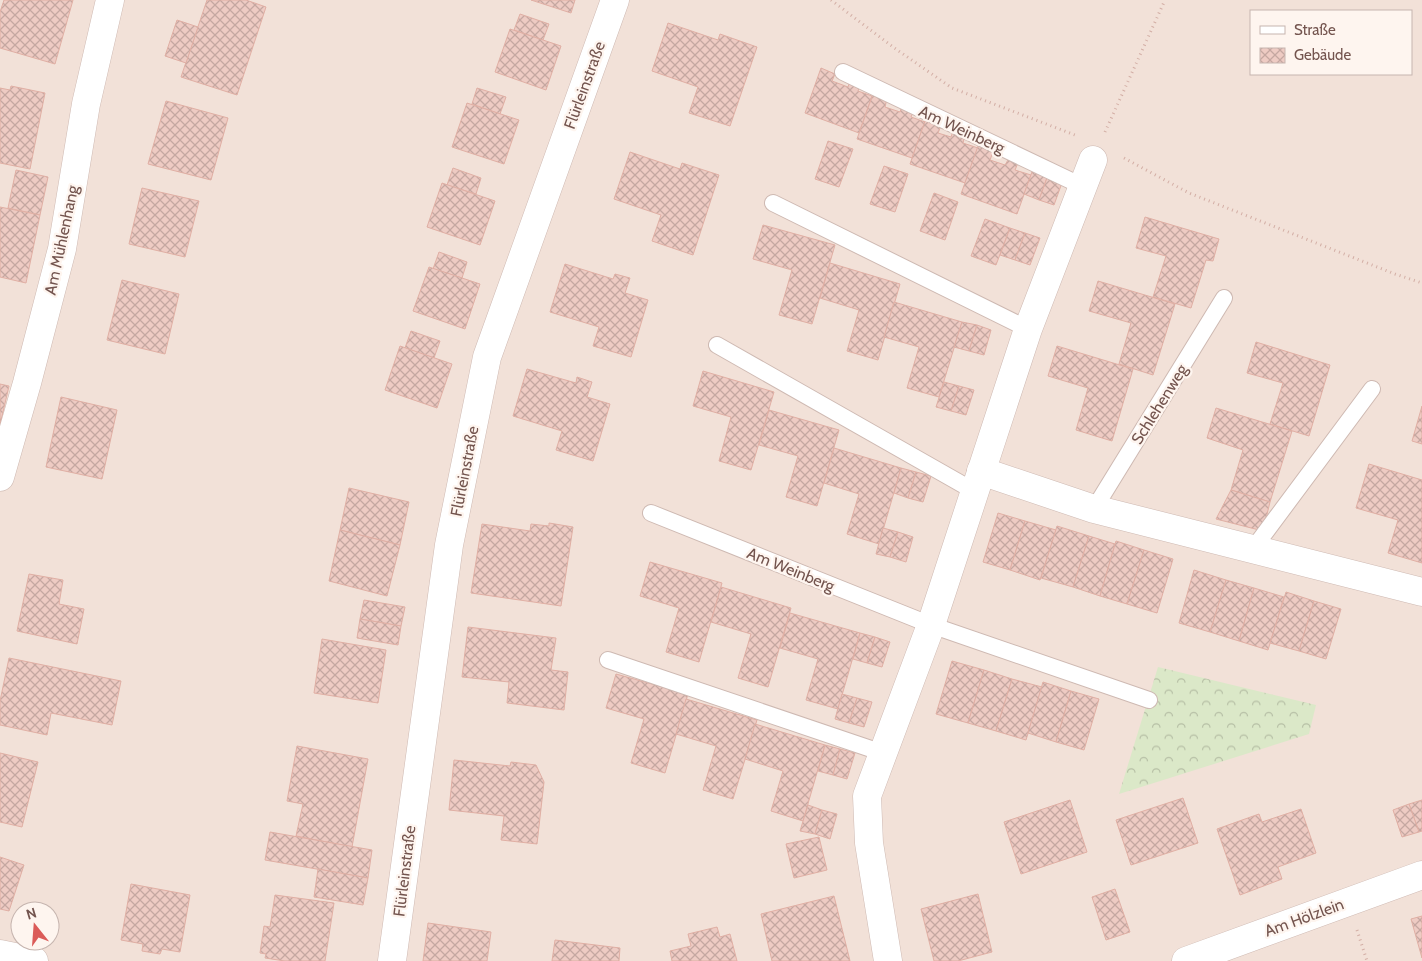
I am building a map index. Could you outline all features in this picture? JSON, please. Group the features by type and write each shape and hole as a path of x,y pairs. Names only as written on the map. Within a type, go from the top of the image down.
{"street":[{"name":"Am Mühlenhang","path":"0,477 27,384 62,249 86,104 110,0"},
{"name":"Flürleinstraße","path":"392,961 449,546 487,357 615,0"},
{"path":"888,961 869,843 867,796 931,625 1028,329 1096,152"},
{"path":"977,481 1422,592"},
{"name":"Am Hölzlein","path":"1186,961 1422,875"},
{"path":"0,954 34,961"}],"lane":[{"name":"Am Weinberg","path":"843,72 1082,186"},
{"path":"773,203 1028,329"},
{"name":"Schlehenweg","path":"1094,509 1224,298"},
{"path":"717,345 977,481"},
{"path":"1253,549 1372,389"},
{"name":"Am Weinberg","path":"651,513 931,625 1148,700"},
{"path":"608,660 883,753"}],"path":[{"path":"831,0 893,47 952,88 1189,193 1422,283"},
{"path":"1096,152 1165,0"}],"shaded area":[{"path":"0,0 1422,0 1422,961 0,961"}],"green space":[{"path":"1158,667 1316,705 1309,734 1119,794"}],"building":[{"path":"4,0 73,0 55,64 0,48 0,12"},
{"path":"207,0 246,0 266,7 237,95 181,77"},
{"path":"531,0 575,0 571,13"},
{"path":"520,14 549,24 543,40 514,30"},
{"path":"177,20 198,27 186,63 165,56"},
{"path":"668,23 718,40 720,34 757,47 730,126 689,113 698,87 652,71"},
{"path":"510,29 561,46 546,90 495,72"},
{"path":"821,68 835,74 832,81 848,87 850,81 860,85 858,91 872,96 859,133 805,113"},
{"path":"11,86 45,93 30,169 0,163 0,88 10,90"},
{"path":"477,88 506,97 500,114 472,104"},
{"path":"873,94 887,99 885,107 900,112 902,106 914,110 911,117 925,122 912,158 857,139"},
{"path":"166,101 228,118 211,180 148,164"},
{"path":"467,103 519,120 504,164 452,147"},
{"path":"925,121 941,126 938,133 951,137 953,131 965,135 963,143 978,148 965,183 910,164"},
{"path":"828,141 853,149 839,187 815,179"},
{"path":"978,146 993,152 990,160 1005,165 1008,160 1018,163 1015,170 1031,175 1017,214 961,194"},
{"path":"630,152 680,169 682,163 719,175 693,255 652,241 661,215 614,199"},
{"path":"884,166 908,174 895,212 870,204"},
{"path":"453,168 481,178 476,194 447,185"},
{"path":"1033,169 1048,175 1039,200 1024,194"},
{"path":"16,170 48,177 40,215 8,208"},
{"path":"1048,175 1063,180 1054,205 1039,200"},
{"path":"442,183 495,201 480,245 427,227"},
{"path":"142,188 199,201 185,257 129,244"},
{"path":"934,193 958,202 945,240 920,231"},
{"path":"0,207 40,215 26,283 0,277"},
{"path":"1145,217 1219,239 1213,261 1206,260 1191,308 1153,297 1166,256 1136,248"},
{"path":"985,219 1010,228 996,265 971,256"},
{"path":"763,225 835,245 812,324 779,315 792,270 753,259"},
{"path":"1010,228 1025,233 1015,260 1000,255"},
{"path":"1025,233 1040,238 1030,265 1015,260"},
{"path":"439,252 467,262 462,278 433,269"},
{"path":"830,263 900,284 878,360 847,351 859,310 820,298"},
{"path":"565,264 613,279 615,274 630,278 625,293 648,300 631,357 593,346 599,327 550,312"},
{"path":"429,267 480,284 465,329 413,311"},
{"path":"122,280 179,294 165,354 107,340"},
{"path":"1098,281 1175,304 1153,375 1119,364 1131,323 1089,311"},
{"path":"894,302 962,322 939,397 907,388 919,347 884,337"},
{"path":"962,322 977,325 969,351 954,347"},
{"path":"977,325 991,330 984,355 969,351"},
{"path":"411,331 440,341 434,358 405,348"},
{"path":"1256,342 1330,365 1309,436 1270,424 1283,383 1247,373"},
{"path":"400,346 452,364 437,408 385,390"},
{"path":"1057,346 1133,369 1112,441 1076,430 1088,388 1048,376"},
{"path":"527,369 576,383 577,377 592,382 587,397 610,404 593,461 556,450 562,431 513,416"},
{"path":"703,371 774,392 751,470 719,461 731,417 693,406"},
{"path":"944,382 959,386 951,411 936,407"},
{"path":"0,384 9,386 0,425"},
{"path":"959,386 974,390 966,415 951,411"},
{"path":"61,397 117,410 102,479 46,467"},
{"path":"1422,406 1422,444 1412,441"},
{"path":"1216,408 1292,431 1270,502 1231,490 1243,450 1207,438"},
{"path":"769,410 839,430 817,506 786,497 798,456 759,445"},
{"path":"834,448 901,468 879,544 847,534 859,494 824,483"},
{"path":"1369,464 1422,480 1422,563 1388,553 1398,520 1356,508"},
{"path":"901,468 916,472 908,498 894,493"},
{"path":"916,472 931,476 923,502 908,498"},
{"path":"349,488 409,502 400,545 340,530"},
{"path":"1231,490 1270,502 1263,531 1216,519"},
{"path":"998,513 1025,521 1010,570 983,562"},
{"path":"1025,521 1056,530 1040,580 1010,570"},
{"path":"549,523 573,527 561,606 471,593 482,524 530,531 531,524 549,526"},
{"path":"1057,526 1089,536 1073,587 1041,578"},
{"path":"883,528 898,532 890,557 876,554"},
{"path":"340,530 400,545 387,596 329,581"},
{"path":"898,532 913,537 906,562 890,557"},
{"path":"1089,536 1115,544 1100,596 1073,587"},
{"path":"1116,541 1144,550 1127,604 1100,596"},
{"path":"1144,550 1173,559 1157,613 1127,604"},
{"path":"650,562 722,583 699,662 666,652 679,608 640,596"},
{"path":"1194,570 1226,580 1210,632 1179,623"},
{"path":"29,574 63,580 59,604 84,609 77,644 17,631"},
{"path":"1226,580 1254,588 1239,641 1210,632"},
{"path":"721,587 791,608 768,687 738,678 751,634 711,622"},
{"path":"1254,588 1284,597 1268,650 1239,641"},
{"path":"1286,592 1314,601 1299,651 1270,643"},
{"path":"364,600 405,607 401,626 360,619"},
{"path":"1314,601 1341,609 1326,659 1299,651"},
{"path":"790,613 860,633 838,709 806,700 818,659 780,648"},
{"path":"360,619 401,626 398,645 357,638"},
{"path":"468,627 556,638 551,670 568,672 564,710 507,703 509,682 462,677"},
{"path":"860,633 875,637 867,663 853,659"},
{"path":"875,637 890,642 882,667 867,663"},
{"path":"322,639 386,650 378,703 314,693"},
{"path":"9,658 121,681 112,725 51,713 47,735 0,725 0,701"},
{"path":"952,661 984,670 968,723 936,714"},
{"path":"984,670 1012,679 996,731 968,723"},
{"path":"616,674 688,694 665,773 631,763 644,719 606,708"},
{"path":"1012,679 1042,687 1026,740 996,731"},
{"path":"1043,682 1071,691 1056,742 1028,733"},
{"path":"1071,691 1099,699 1084,750 1056,742"},
{"path":"842,694 857,698 849,723 835,719"},
{"path":"857,698 872,702 864,727 849,723"},
{"path":"686,699 757,720 733,799 703,790 716,746 676,734"},
{"path":"755,724 825,745 803,821 771,811 783,771 745,759"},
{"path":"825,745 840,749 833,775 818,771"},
{"path":"297,746 368,759 352,847 296,836 303,804 287,801"},
{"path":"840,749 855,753 847,779 833,775"},
{"path":"0,753 38,762 22,827 0,822"},
{"path":"454,760 510,766 511,762 536,765 544,782 537,844 501,840 504,816 449,810"},
{"path":"1183,798 1198,843 1131,865 1116,820"},
{"path":"1070,800 1087,852 1021,874 1004,822"},
{"path":"1422,800 1422,831 1419,832 1409,804"},
{"path":"1409,804 1419,832 1402,837 1393,810"},
{"path":"808,805 822,810 815,834 800,831"},
{"path":"1301,809 1316,853 1278,867 1282,879 1240,895 1217,829 1259,814 1262,822"},
{"path":"822,810 837,814 830,839 815,834"},
{"path":"270,832 372,850 368,878 265,860"},
{"path":"819,837 827,870 794,878 786,844"},
{"path":"0,857 24,865 12,901 10,901 9,911 0,909"},
{"path":"318,869 368,878 363,905 314,897"},
{"path":"131,884 190,895 180,952 162,949 160,954 142,951 143,944 121,940"},
{"path":"1115,889 1130,932 1106,940 1092,897"},
{"path":"978,894 992,952 958,961 934,961 921,909"},
{"path":"275,895 334,903 325,961 285,961 265,958 266,954 260,953 264,926 270,927"},
{"path":"834,896 850,961 772,961 761,914"},
{"path":"1422,916 1422,958 1411,919"},
{"path":"428,923 491,932 487,961 423,961"},
{"path":"717,927 720,937 730,934 737,961 672,961 670,951 691,946 688,934"},
{"path":"555,940 620,948 619,961 552,961"}]}
